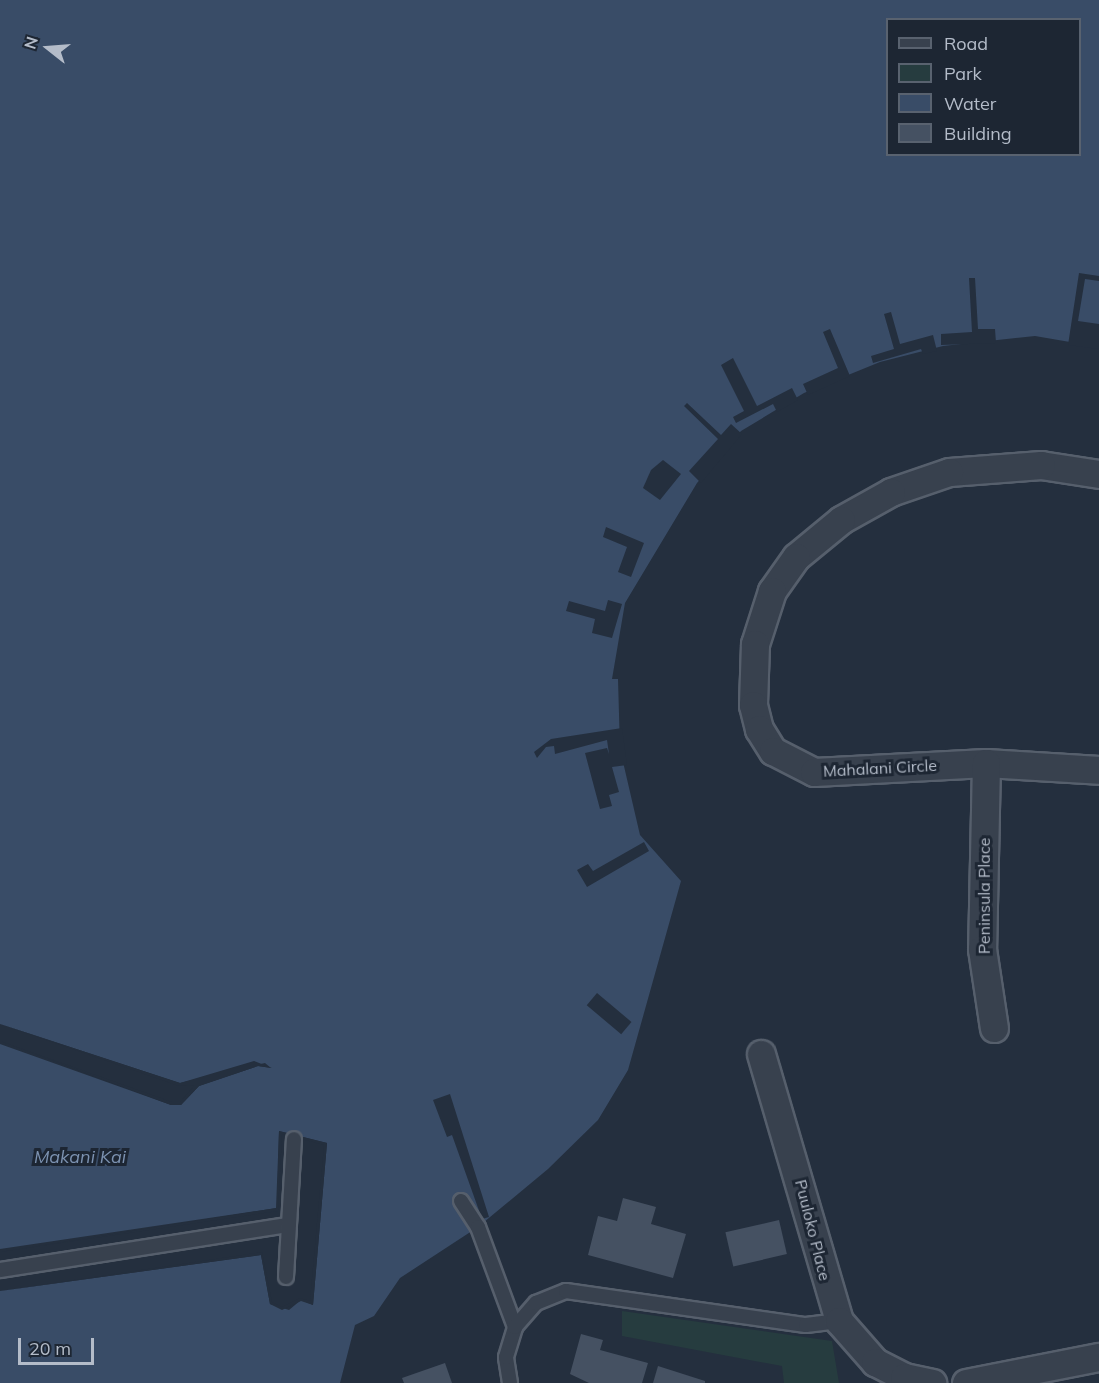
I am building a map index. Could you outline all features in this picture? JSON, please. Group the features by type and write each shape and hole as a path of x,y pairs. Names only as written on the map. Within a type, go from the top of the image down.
{"street":[{"name":"Mahalani Circle","path":"1099,474 1010,464 949,472 891,492 841,520 796,557 764,609 755,644 753,705 765,741 785,761 830,773 986,764 1099,770"},
{"name":"Peninsula Place","path":"986,764 982,949 994,1028"},
{"name":"Puuloko Place","path":"761,1054 839,1322 875,1362 904,1377 932,1383"},
{"path":"966,1383 1026,1377 1099,1357"}],"lane":[{"path":"286,1277 294,1139"},
{"path":"461,1200 478,1227 515,1327"},
{"path":"0,1270 289,1225"},
{"path":"510,1383 506,1357 515,1327 536,1303 566,1292 806,1325 839,1322"}],"green space":[{"path":"622,1311 832,1341 839,1383 784,1383 782,1366 622,1336"}],"water":[{"name":"Makani Kai","path":"0,0 1099,0 1099,347 1035,336 943,346 880,362 804,393 741,431 697,483 625,603 612,679 618,679 620,749 640,835 681,881 628,1070 598,1120 548,1169 478,1227 400,1278 374,1316 355,1325 340,1383 0,1383 0,1291 261,1255 270,1304 289,1310 301,1300 313,1305 327,1143 279,1131 277,1208 0,1249 0,1044 171,1105 181,1105 199,1086 258,1066 271,1068 265,1063 180,1083 0,1024"}],"pier":[{"path":"1079,273 1099,276 1099,281 1085,279 1078,321 1099,324 1099,349 1068,345"},
{"path":"969,278 975,278 978,329 995,329 996,343 941,345 941,334 972,332"},
{"path":"891,312 900,344 933,335 937,351 923,354 921,349 873,363 871,356 894,349 884,314"},
{"path":"830,329 850,376 808,395 803,384 838,368 823,332"},
{"path":"733,358 757,406 792,388 798,400 777,412 773,404 736,423 733,417 744,411 721,365"},
{"path":"687,403 721,435 731,424 742,434 701,483 689,471 718,439 684,406"},
{"path":"663,460 681,474 660,500 643,488 651,470"},
{"path":"606,527 644,543 631,577 618,572 627,547 603,537"},
{"path":"608,600 622,604 612,638 592,633 595,619 566,611 569,601 605,611"},
{"path":"622,728 627,765 612,767 619,792 609,795 612,806 600,809 585,753 607,748 609,754 607,740 555,754 554,746 546,747 537,758 534,752 551,739"},
{"path":"644,842 649,851 587,887 577,870 588,864 593,871"},
{"path":"597,993 631,1022 621,1034 587,1005"},
{"path":"0,1024 180,1083 254,1061 272,1068 258,1066 199,1086 181,1105 171,1105 0,1041 172,1102 180,1102 195,1085 179,1086"},
{"path":"450,1094 489,1217 482,1219 452,1135 447,1137 433,1100"},
{"path":"279,1131 327,1143 313,1305 301,1301 282,1310 270,1304 261,1255 0,1291 262,1252 272,1302 282,1307 300,1298 310,1301 324,1145 282,1134 278,1211 0,1252 276,1208"}],"building":[{"path":"623,1198 656,1207 651,1224 686,1234 673,1278 588,1255 598,1216 617,1221"},
{"path":"779,1220 787,1254 733,1266 725,1232"},
{"path":"581,1334 603,1340 600,1350 648,1363 642,1383 589,1383 570,1374"},
{"path":"445,1363 452,1383 404,1383 402,1378"},
{"path":"658,1366 705,1381 705,1383 653,1383"}]}
